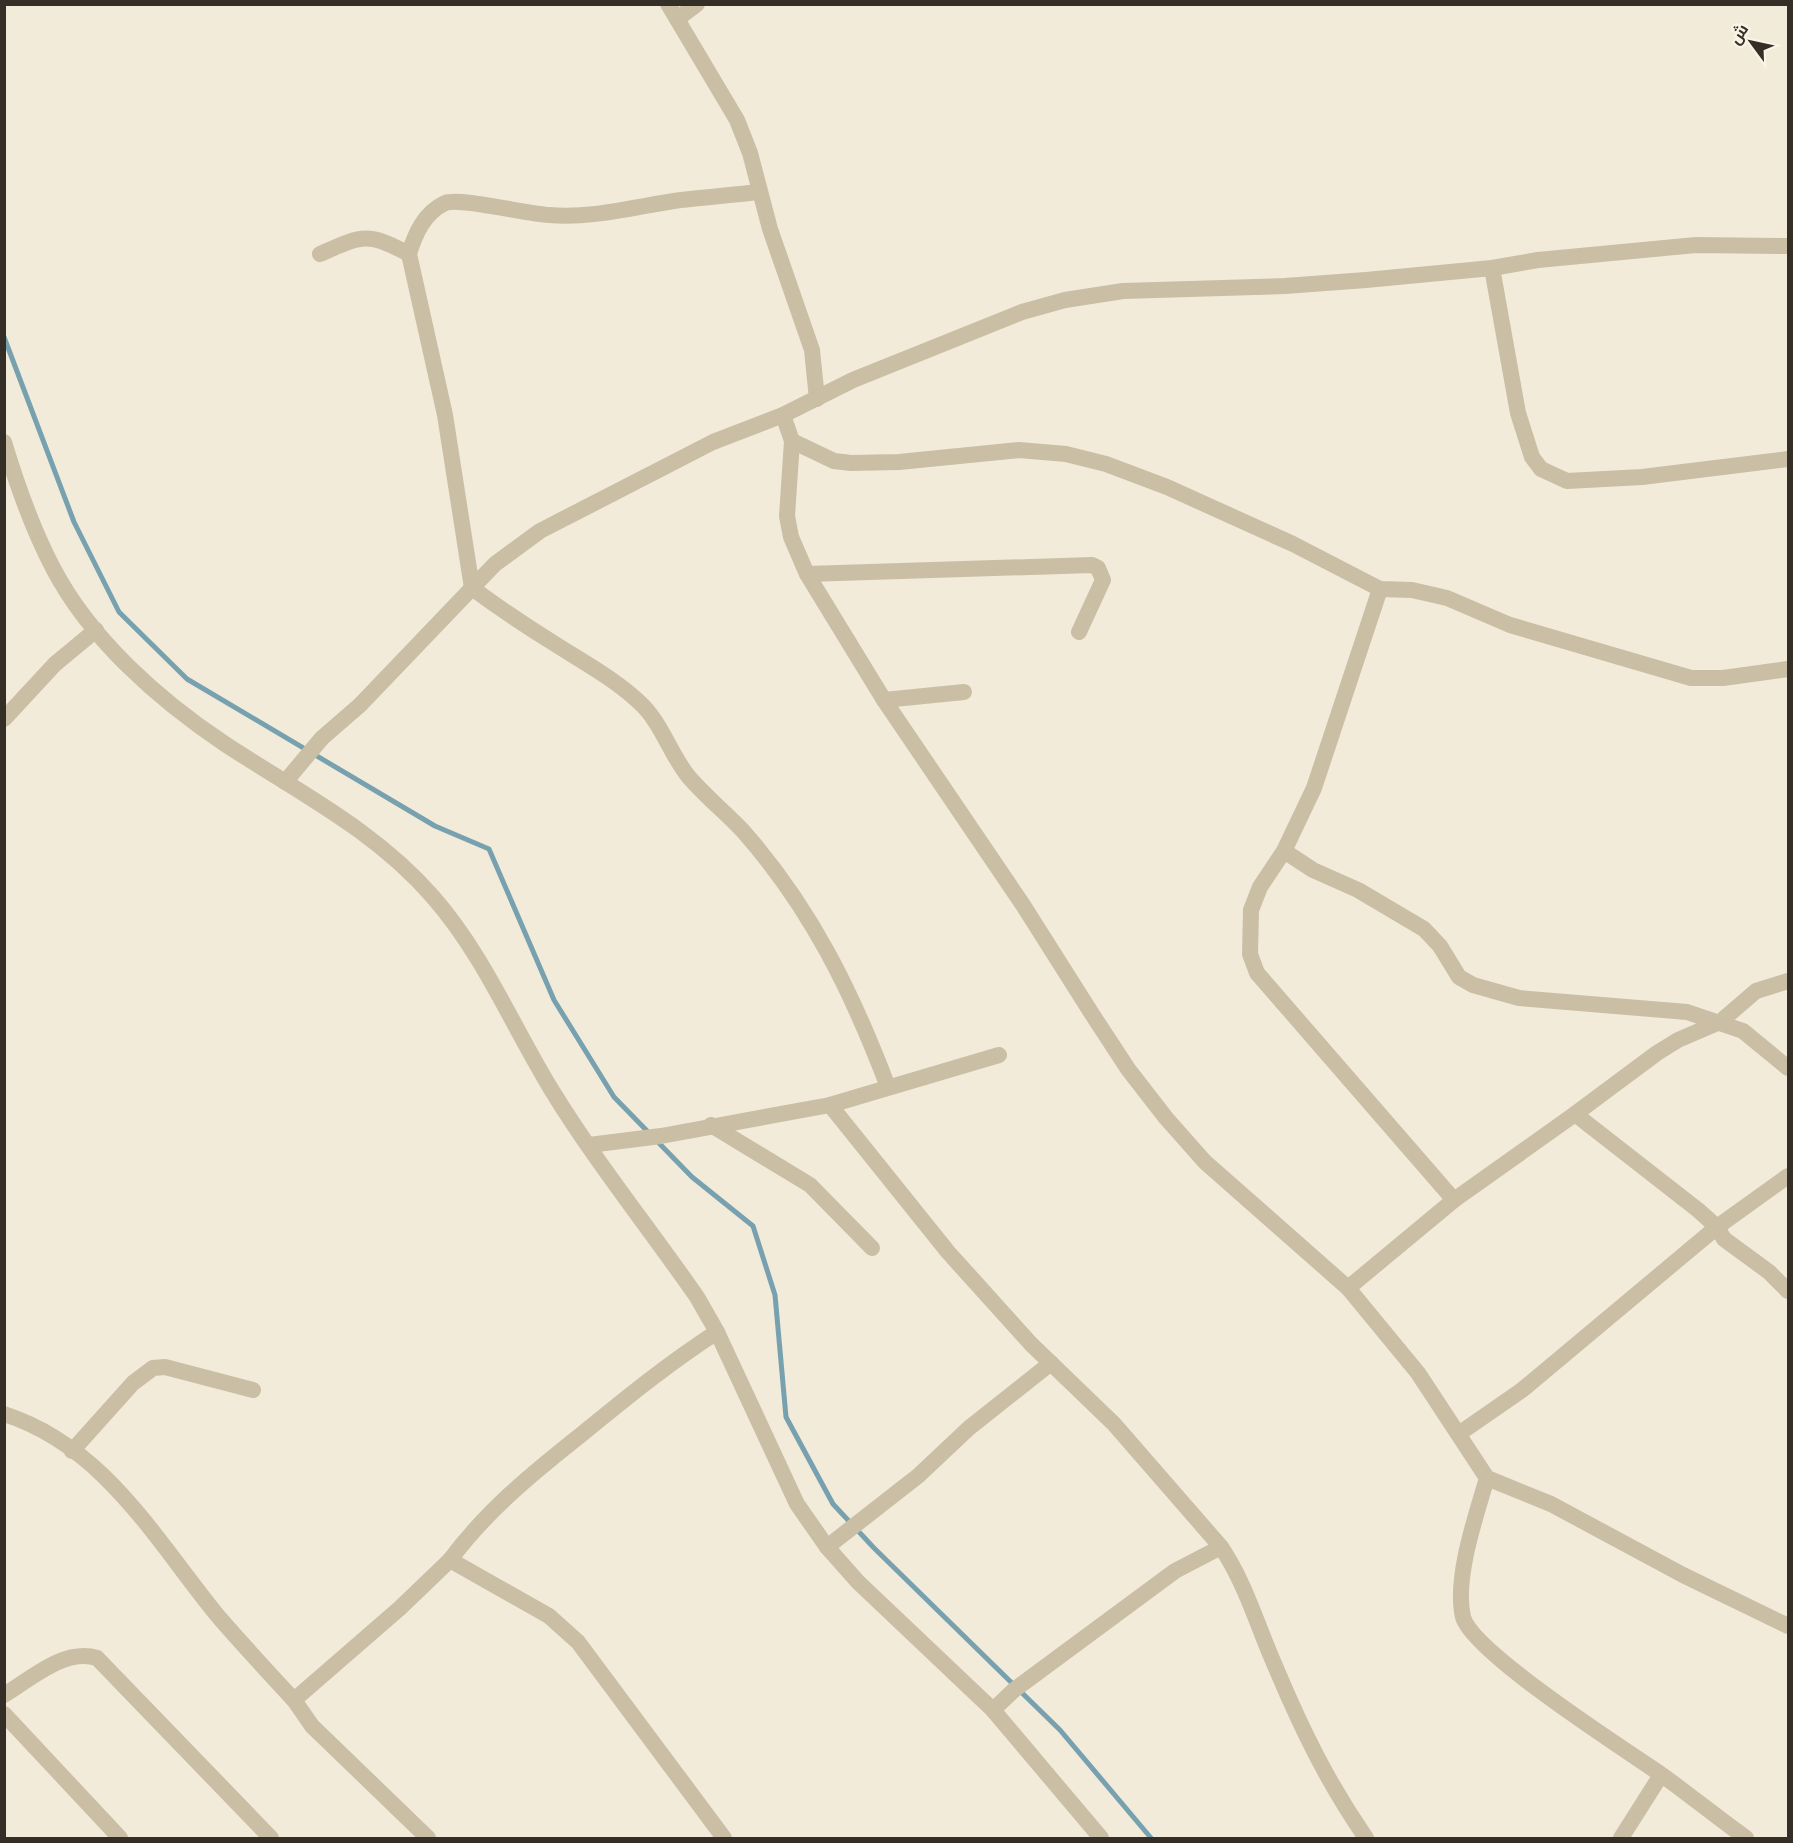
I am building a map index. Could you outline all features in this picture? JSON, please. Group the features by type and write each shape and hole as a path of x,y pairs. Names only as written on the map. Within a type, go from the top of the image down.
{"street":[{"path":"697,4 673,12 737,120 750,153 759,192 812,350 817,399"},
{"path":"759,192 683,200 583,216 551,216 463,201 446,202 422,223 414,236 409,254 445,416 472,588 513,618 600,672 638,701 651,715 682,768 703,794 742,830 805,914 836,963 856,1004 888,1087"},
{"path":"320,254 353,239 369,237 409,254"},
{"path":"285,782 322,738 376,690 502,558 540,531 713,442 783,415 853,380 1022,312 1065,300 1123,291 1285,286 1492,268 1538,260 1696,245 1788,246"},
{"path":"1492,268 1518,413 1532,458 1541,469 1567,481 1642,477 1788,459"},
{"path":"783,415 792,441 787,516 791,537 807,574 884,700 1023,905 1128,1069 1166,1118 1205,1162 1348,1288 1418,1373 1460,1433 1487,1478 1551,1504 1683,1575 1788,1626"},
{"path":"792,441 834,461 851,463 899,462 1019,450 1066,454 1106,464 1167,487 1293,544 1380,589 1412,590 1446,598 1531,632 1691,678 1723,678 1788,669"},
{"path":"4,442 32,524 54,570 96,630 154,689 184,714 357,827 400,862 434,898 485,970 553,1092 698,1297 717,1332 797,1504 827,1547 858,1582 993,1710 1101,1839"},
{"path":"807,574 1092,564 1098,568 1104,580 1080,632"},
{"path":"1380,589 1314,788 1284,851 1260,887 1251,910 1250,954 1257,973 1454,1200"},
{"path":"4,719 55,664 96,630"},
{"path":"884,700 964,692"},
{"path":"1284,851 1312,870 1358,890 1424,929 1440,946 1459,976 1473,985 1520,998 1687,1012 1743,1031 1788,1068"},
{"path":"1348,1288 1454,1200 1657,1053 1678,1040 1720,1022 1756,991 1788,981"},
{"path":"589,1145 625,1142 830,1105 999,1055"},
{"path":"830,1105 948,1252 1051,1363 1114,1424 1221,1547 1241,1581 1276,1668 1329,1783 1366,1839"},
{"path":"1575,1114 1716,1227 1724,1239 1769,1272 1788,1291"},
{"path":"711,1125 810,1185 872,1248"},
{"path":"1460,1433 1563,1358 1716,1227 1788,1176"},
{"path":"294,1700 400,1608 450,1560 485,1516 540,1467 672,1361 717,1332"},
{"path":"827,1547 918,1476 969,1428 1051,1363"},
{"path":"72,1451 133,1383 153,1368 165,1368 253,1390"},
{"path":"4,1414 40,1429 96,1467 150,1526 217,1614 294,1700 312,1726 428,1839"},
{"path":"1487,1478 1468,1543 1462,1583 1463,1618 1474,1635 1492,1653 1553,1701 1661,1775 1746,1839"},
{"path":"993,1710 1014,1690 1175,1570 1221,1547"},
{"path":"450,1560 549,1616 578,1642 724,1839"},
{"path":"4,1695 71,1656 84,1654 97,1658 271,1839"},
{"path":"4,1714 120,1839"},
{"path":"1620,1839 1661,1775"}],"waterway":[{"path":"4,337 74,522 119,612 187,679 435,826 489,849 554,1000 614,1097 692,1177 753,1226 775,1295 786,1417 833,1504 874,1548 1060,1730 1151,1838"}]}
